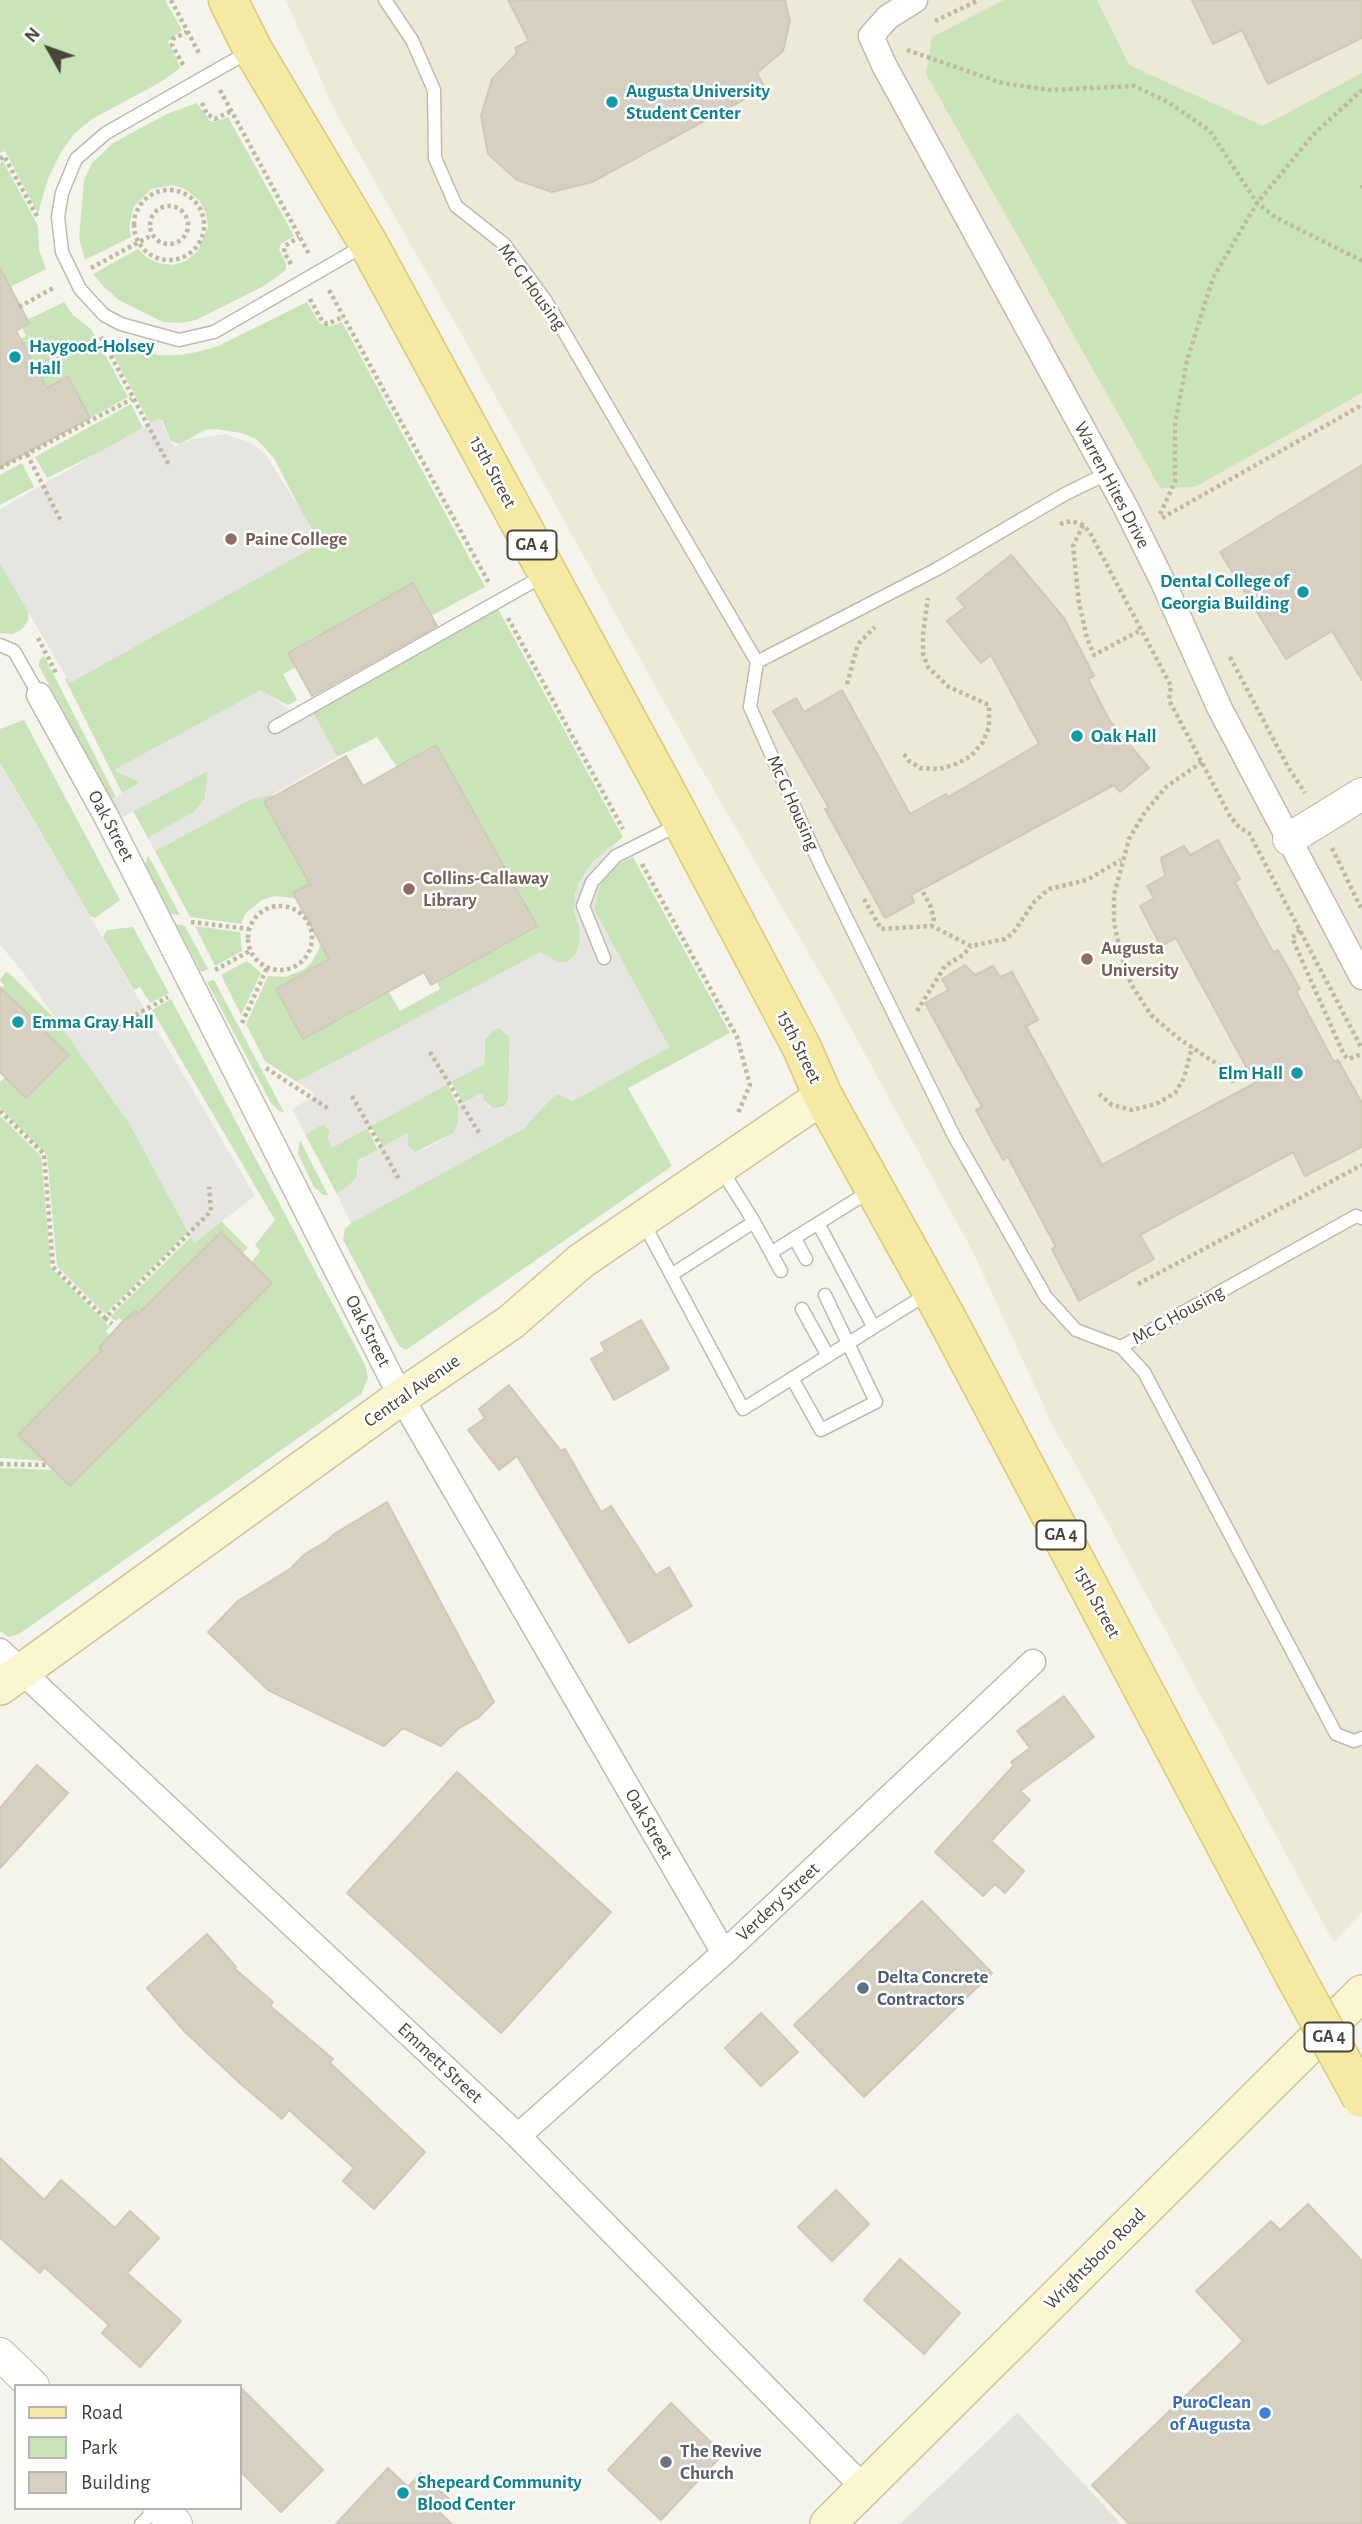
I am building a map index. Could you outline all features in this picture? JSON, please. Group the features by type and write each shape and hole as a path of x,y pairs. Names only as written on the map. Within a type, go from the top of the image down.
{"main road":[{"name":"15th Street","path":"228,0 253,50 368,243 683,823 802,1048 823,1096 1362,2098"},
{"name":"Central Avenue","path":"7,1670 511,1322 581,1261 823,1096"},
{"name":"Wrightsboro Road","path":"828,2524 1362,1993"}],"street":[{"name":"Warren Hites Drive","path":"915,0 888,17 872,36 884,65 1163,582 1220,709 1362,977"},
{"name":"Oak Street","path":"39,695 112,827 401,1397 724,1953"},
{"path":"1289,839 1362,794"},
{"name":"Verdery Street","path":"518,2136 724,1953 1033,1662"},
{"name":"Emmett Street","path":"7,1670 518,2136 865,2489"},
{"path":"0,2354 31,2384"},
{"path":"160,2510 176,2524"}],"lane":[{"name":"Mc G Housing","path":"385,0 412,40 434,90 435,158 456,206 504,244 546,300 757,662 750,707 819,862 954,1136 1046,1297 1076,1331 1121,1347 1356,1216 1362,1218"},
{"path":"253,50 106,133 76,159 62,193 58,217 62,252 80,289 104,315 121,324 179,340 214,332 368,243"},
{"path":"757,662 937,569 1065,494 1106,474"},
{"path":"275,727 547,573"},
{"path":"0,645 14,651 39,695"},
{"path":"604,958 583,906 592,882 616,856 683,823"},
{"path":"719,1166 781,1271"},
{"path":"772,1252 874,1188"},
{"path":"641,1219 743,1409 930,1292"},
{"path":"671,1275 754,1222"},
{"path":"818,1225 873,1326"},
{"path":"795,1238 806,1259"},
{"path":"792,1378 821,1430 876,1402 825,1296"},
{"path":"802,1309 828,1356"},
{"path":"1121,1347 1143,1372 1336,1734 1354,1741 1362,1738"},
{"path":"141,2524 156,2510"}],"path":[{"path":"171,0 737,1037 750,1085 735,1119"},
{"path":"896,47 1002,83 1051,90 1134,86 1168,102 1210,131 1257,203 1275,217 1362,261"},
{"path":"1362,90 1313,135 1257,203 1213,278 1187,360 1175,424 1175,482 1157,521 1362,405"},
{"path":"179,191 190,196 203,216 202,238 187,255 166,260 155,257 145,251 134,231 138,208 156,192 179,191"},
{"path":"162,207 175,207 185,215 186,232 178,241 161,242 152,235 150,222 156,211 162,207"},
{"path":"0,468 133,398"},
{"path":"27,454 62,523"},
{"path":"1048,531 1071,521 1083,525 1089,531 1171,686 1169,700 1230,816 1249,834 1362,1049"},
{"path":"1083,525 1073,546 1079,603 1094,655 1141,630"},
{"path":"904,754 920,768 940,769 956,764 971,756 983,741 989,727 989,705 949,687 928,667 923,654 928,597 918,602"},
{"path":"847,684 858,644 878,625"},
{"path":"1202,762 1166,787 1129,839 1114,895 1114,922 1128,974 1151,1015 1192,1048 1229,1072 1236,1085"},
{"path":"917,1012 946,966 971,946 1004,939 1013,933 1035,901 1049,889 1087,880 1122,860"},
{"path":"923,892 934,918 932,926"},
{"path":"864,898 881,929 932,926 971,946"},
{"path":"282,906 292,908 309,923 311,943 302,961 284,970 267,967 250,951 249,929 261,912 282,906"},
{"path":"187,921 249,929"},
{"path":"1300,930 1292,938 1345,1055 1349,1059 1362,1054"},
{"path":"241,1024 267,967"},
{"path":"1099,1094 1112,1105 1132,1110 1156,1104 1175,1093 1184,1078 1192,1048"},
{"path":"430,1052 481,1136"},
{"path":"263,1065 329,1109"},
{"path":"352,1096 400,1179"},
{"path":"0,1111 44,1154 53,1267 112,1324"},
{"path":"1138,1284 1362,1165"},
{"path":"105,1318 211,1211 209,1187"},
{"path":"0,1464 49,1465"}],"shaded area":[{"name":"Augusta University","path":"286,0 1362,0 1362,1912 1334,1943 1055,1430 974,1254 829,988 690,749 335,111"},
{"path":"159,418 174,447 193,439 226,434 251,443 266,455 321,543 70,683 0,564 0,509"},
{"path":"261,690 290,710 296,720 313,713 337,757 272,795 249,800 155,851 148,838 194,812 205,799 208,771 121,818 111,800 140,782 114,770"},
{"path":"0,764 255,1196 194,1243 131,1126 23,972 0,945"},
{"path":"611,845 620,863 614,866 599,886 594,910 669,1047 573,1101 557,1094 523,1129 351,1223 337,1194 354,1181 358,1161 408,1133 408,1146 411,1150 415,1152 427,1148 454,1133 458,1123 458,1106 483,1093 484,1101 489,1107 499,1109 505,1106 508,1100 510,1037 500,1028 494,1030 485,1039 484,1064 332,1148 328,1139 330,1131 323,1124 305,1134 292,1109 315,1096 312,1091 297,1082 540,952 559,963 567,962 575,955 581,938 574,910 575,892 587,869"},
{"path":"1017,2413 1121,2524 900,2524"}],"green space":[{"path":"0,0 165,0 182,30 168,41 180,67 178,70 92,119 74,134 61,152 48,179 38,213 5,151 0,153"},
{"path":"1004,0 1097,0 1129,65 1263,126 1362,73 1362,393 1195,487 1160,488 926,74 932,37"},
{"path":"197,103 210,121 228,117 294,236 281,244 279,249 286,270 264,286 196,320 163,322 119,300 93,274 138,249 158,263 172,265 186,261 198,251 208,226 206,213 199,200 185,189 173,185 151,189 134,206 129,227 131,237 85,260 79,238 84,180 92,163 113,143 167,114"},
{"path":"3,161 38,226 39,250 46,269 10,287 0,289 0,163"},
{"path":"64,302 73,315 91,329 128,397 90,418 68,376 47,388 20,339 26,336 22,328 29,323 27,320"},
{"path":"307,302 319,323 329,327 342,322 485,587 431,616 413,583 289,653 296,667 283,674 297,700 288,705 261,691 115,771 141,782 122,793 65,679 317,542 274,458 256,439 242,433 215,429 205,430 180,444 171,441 162,420 151,425 105,339 116,345 159,355 202,351 218,346"},
{"path":"131,404 144,430 47,478 35,457"},
{"path":"22,463 34,487 0,505 0,475"},
{"path":"0,555 29,608 28,621 22,629 13,634 0,633"},
{"path":"498,609 623,837 592,863 578,884 574,910 580,930 580,948 567,962 559,963 540,953 297,1082 265,1061 246,1024 268,976 285,977 305,969 321,945 325,952 339,944 344,951 276,989 303,1039 389,992 400,1011 440,989 437,981 536,926 436,745 397,767 377,737 337,757 313,713"},
{"path":"44,656 116,797 111,800 39,666 39,661"},
{"path":"24,720 120,900 95,918 90,916 0,763 0,729"},
{"path":"208,770 205,799 194,812 148,838 133,811"},
{"path":"270,794 274,796 265,802 310,884 293,893 295,898 274,896 262,900 245,914 241,924 190,917 155,851 249,800"},
{"path":"148,855 180,915 171,914 145,865"},
{"path":"633,857 730,1033 628,1088 672,1166 406,1350 399,1346 343,1239 345,1229 351,1223 523,1129 557,1094 573,1101 669,1047 594,910 596,893 604,878 614,866"},
{"path":"176,924 185,926 208,969 201,972"},
{"path":"195,926 240,932 242,951 215,966"},
{"path":"133,927 169,993 150,1003 140,987 134,990 103,937 107,930"},
{"path":"247,961 261,973 241,1015 221,975"},
{"path":"6,972 59,1023 131,1126 188,1232 105,1314 57,1266 47,1155 0,1108 0,1082 5,1077 27,1098 69,1055 1,989 4,985 0,980"},
{"path":"214,980 284,1112 271,1103 207,982"},
{"path":"171,999 365,1365 368,1378 361,1394 19,1634 9,1637 0,1631 0,1468 55,1470 70,1486 251,1263 260,1251 255,1245 275,1220 152,1010"},
{"path":"500,1028 510,1037 508,1100 505,1106 494,1109 484,1101 482,1093 463,1103 451,1081 484,1064 485,1039"},
{"path":"447,1083 458,1106 458,1123 454,1133 415,1152 408,1146 408,1133 383,1147 371,1126"},
{"path":"0,1116 41,1156 51,1268 110,1327 106,1331 110,1336 100,1348 102,1350 44,1461 0,1458"},
{"path":"323,1124 330,1131 328,1139 332,1147 367,1128 378,1150 358,1160 354,1181 337,1194 305,1134"},
{"path":"300,1140 328,1195 323,1195 314,1187 298,1154"},
{"path":"214,1214 248,1248 242,1253 221,1232 138,1314 135,1312 124,1322 110,1317"}],"building":[{"name":"Augusta University Student Center","path":"508,0 785,0 790,21 783,51 757,73 765,88 592,182 552,192 517,180 488,154 481,116 492,79 517,53 515,48 529,41"},
{"path":"1192,0 1362,0 1362,38 1268,84 1242,30 1213,44"},
{"name":"Haygood-Holsey Hall","path":"0,268 29,323 16,331 47,388 68,376 90,418 0,467"},
{"name":"Dental College of Georgia Building","path":"1362,465 1362,680 1332,631 1286,659 1220,552"},
{"name":"Oak Hall","path":"1011,555 1064,618 1094,676 1088,679 1110,721 1149,768 1120,792 1114,785 911,895 914,902 885,918 825,809 829,808 773,711 796,698 804,712 842,690 910,814 946,794 948,797 1039,744 991,655 981,663 947,621 965,607 957,598"},
{"path":"413,583 437,626 312,696 288,653"},
{"name":"Collins-Callaway Library","path":"436,745 537,926 431,985 424,972 303,1039 276,989 329,959 293,893 310,884 264,802 346,756 363,786"},
{"name":"Elm Hall","path":"1218,840 1240,879 1235,882 1273,952 1278,950 1300,989 1296,991 1334,1062 1338,1060 1362,1103 1362,1147 1305,1176 1293,1152 1140,1235 1154,1259 1079,1301 1052,1249 1056,1247 1008,1157 1003,1160 976,1110 982,1107 925,1003 948,990 942,979 965,965 975,975 993,966 1000,977 1012,972 1038,1020 1026,1026 1102,1165 1255,1083 1176,938 1161,946 1140,906 1154,898 1147,886 1165,876 1161,858 1184,846 1190,855"},
{"name":"Emma Gray Hall","path":"0,987 69,1055 26,1098 0,1072"},
{"path":"221,1232 272,1283 70,1486 18,1435 102,1350 99,1348 123,1321 136,1311 138,1314"},
{"path":"641,1320 669,1369 614,1400 591,1359 605,1351 601,1343"},
{"path":"509,1385 561,1451 565,1449 601,1512 611,1506 656,1575 669,1567 692,1606 629,1643 517,1456 499,1470 468,1430 485,1418 479,1409"},
{"path":"387,1502 494,1702 479,1717 459,1728 441,1746 403,1728 384,1746 268,1690 208,1632 238,1601 290,1569 305,1554 334,1534"},
{"path":"1064,1696 1094,1737 1020,1791 1030,1800 991,1841 1024,1871 1005,1893 995,1884 983,1896 935,1852 1014,1765 1011,1762 1030,1748 1017,1731"},
{"path":"37,1765 68,1793 0,1868 0,1808"},
{"path":"457,1772 611,1912 501,2033 347,1893"},
{"path":"922,1901 992,1973 864,2097 794,2025"},
{"path":"207,1934 236,1967 234,1968 273,2002 270,2006 333,2059 330,2063 425,2152 374,2209 343,2181 354,2168 289,2110 282,2119 242,2085 185,2032 147,1988"},
{"path":"761,2013 798,2052 761,2086 725,2048"},
{"path":"0,2158 44,2200 61,2180 115,2228 130,2211 159,2238 127,2273 181,2321 140,2367 102,2333 109,2325 44,2267 40,2273 0,2238"},
{"path":"836,2190 869,2224 832,2261 798,2227"},
{"name":"PuroClean of Augusta","path":"1308,2204 1362,2261 1362,2524 1129,2524 1092,2485 1243,2341 1196,2291 1271,2221 1280,2230"},
{"path":"900,2259 960,2313 924,2354 864,2300"},
{"path":"242,2389 323,2470 281,2512 242,2473"},
{"name":"The Revive Church","path":"671,2403 723,2454 661,2520 608,2470"},
{"name":"Shepeard Community Blood Center","path":"388,2468 408,2487 421,2473 449,2499 438,2511 452,2524 336,2524"}],"place":[{"name":"Augusta University Student Center","path":"612,102"},
{"name":"Haygood-Holsey Hall","path":"15,357"},
{"name":"Paine College","path":"231,539"},
{"name":"Dental College of Georgia Building","path":"1303,592"},
{"name":"Oak Hall","path":"1077,736"},
{"name":"Collins-Callaway Library","path":"409,889"},
{"name":"Augusta University","path":"1087,959"},
{"name":"Emma Gray Hall","path":"18,1022"},
{"name":"Elm Hall","path":"1297,1073"},
{"name":"Delta Concrete Contractors","path":"863,1988"},
{"name":"PuroClean of Augusta","path":"1265,2413"},
{"name":"The Revive Church","path":"666,2462"},
{"name":"Shepeard Community Blood Center","path":"403,2493"}]}
